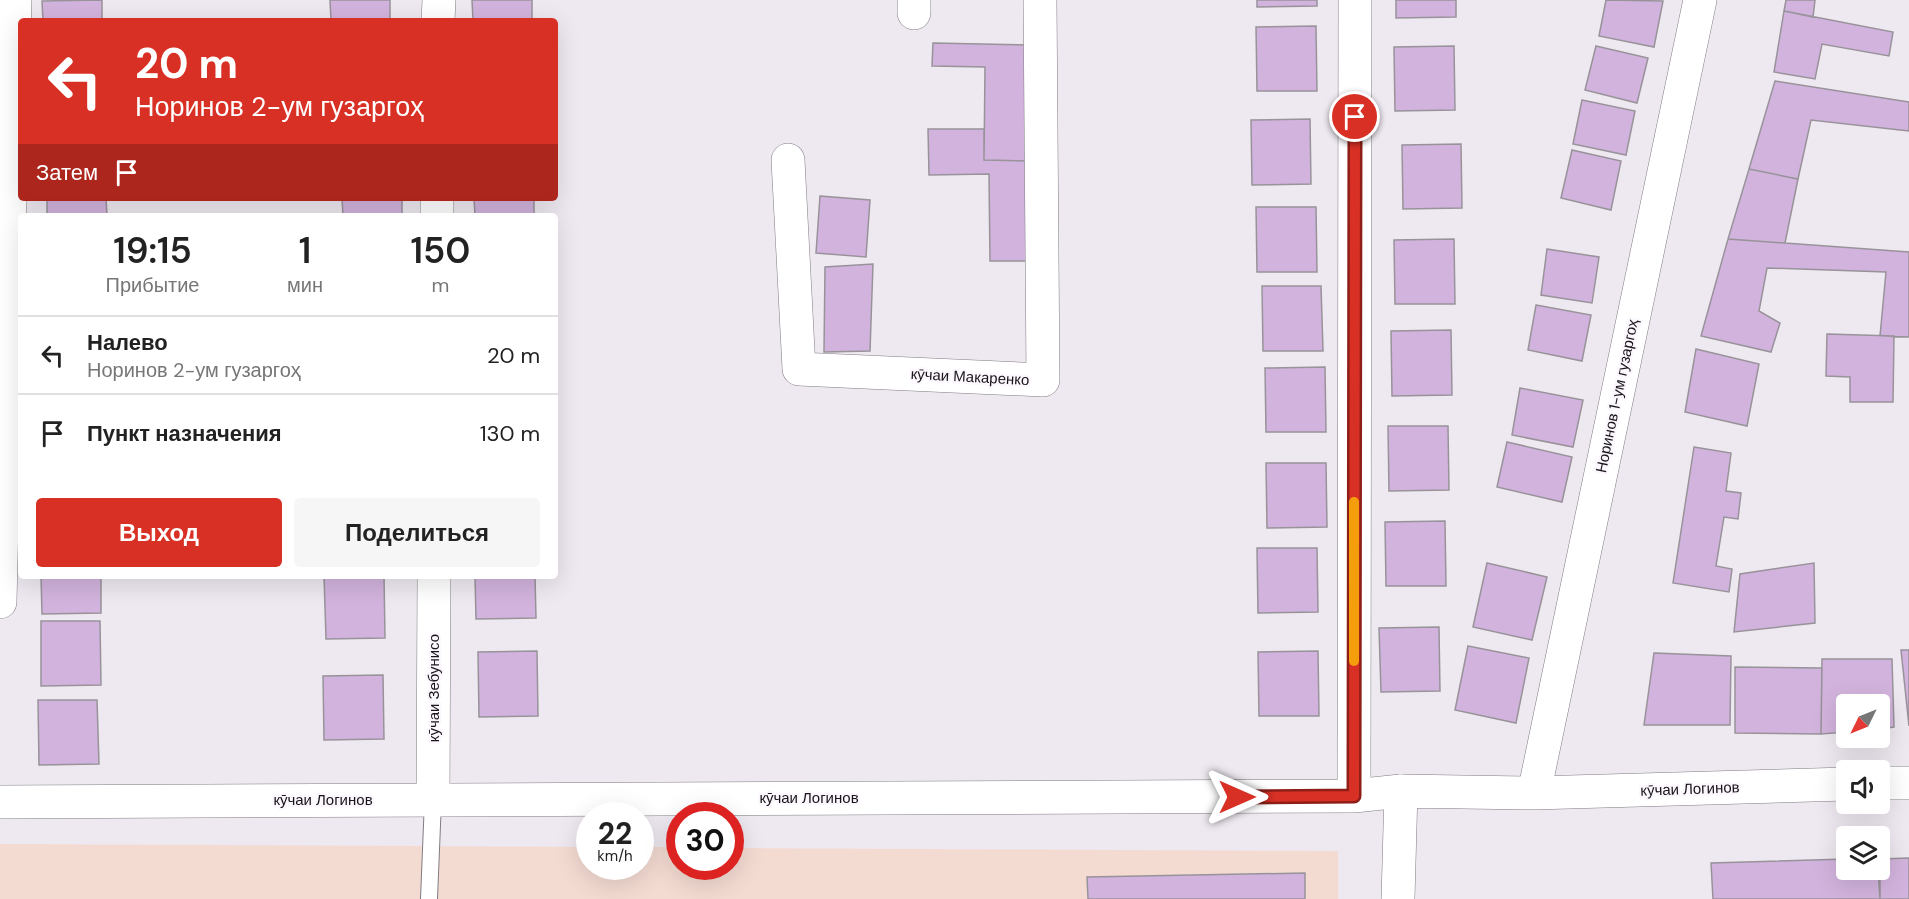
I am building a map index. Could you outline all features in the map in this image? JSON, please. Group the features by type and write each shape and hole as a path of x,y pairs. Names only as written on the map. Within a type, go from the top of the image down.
{"street":[{"path":"0,602 15,0"},
{"path":"438,18 439,0"},
{"name":"кӯчаи Макаренко","path":"788,160 799,369 1043,381 1040,0"},
{"path":"1354,796 1355,0"},
{"name":"Норинов 1-ум гузаргоҳ","path":"1534,793 1700,0"},
{"name":"кӯчаи Зебунисо","path":"433,800 434,579"},
{"path":"1890,783 1909,783"},
{"name":"кӯчаи Логинов","path":"1534,793 1836,784"},
{"path":"1398,899 1401,791 1534,793"},
{"name":"кӯчаи Логинов","path":"0,802 1354,796 1401,791"}],"lane":[{"path":"429,899 433,800"}],"shaded area":[{"path":"0,844 576,847 576,880 654,880 654,847 666,847 666,880 744,880 744,848 1338,851 1338,899 0,899"}],"building":[{"path":"102,0 102,18 43,18 42,1"},
{"path":"330,0 390,0 390,18 331,18"},
{"path":"472,0 532,0 532,18 473,18"},
{"path":"1257,0 1317,0 1317,6 1257,7"},
{"path":"1396,0 1456,0 1456,17 1396,18"},
{"path":"1606,0 1663,1 1654,47 1599,36"},
{"path":"1786,0 1815,0 1813,17 1784,11"},
{"path":"1784,11 1893,32 1889,56 1822,44 1815,79 1774,72"},
{"path":"1316,26 1317,91 1257,91 1256,27"},
{"path":"933,43 1028,45 1027,161 984,160 985,67 932,66"},
{"path":"1454,46 1455,110 1395,111 1394,47"},
{"path":"1596,46 1648,58 1637,103 1585,90"},
{"path":"1775,81 1909,102 1909,131 1811,120 1798,179 1749,169"},
{"path":"1582,100 1635,111 1626,155 1573,144"},
{"path":"1310,119 1311,184 1252,185 1251,120"},
{"path":"928,129 984,129 984,160 1027,161 1029,261 990,261 989,174 929,175"},
{"path":"1461,144 1462,208 1403,209 1402,145"},
{"path":"1572,150 1621,161 1611,210 1561,198"},
{"path":"1749,169 1798,179 1785,243 1728,239"},
{"path":"820,196 870,200 866,257 816,253"},
{"path":"47,201 106,201 107,213 47,213"},
{"path":"342,201 402,201 402,213 343,213"},
{"path":"474,201 534,201 534,213 475,213"},
{"path":"1256,207 1316,207 1317,272 1257,272"},
{"path":"1454,239 1455,304 1395,304 1394,240"},
{"path":"1728,239 1909,252 1909,337 1880,336 1886,272 1767,268 1759,311 1780,323 1771,352 1701,336"},
{"path":"1547,249 1599,257 1592,303 1541,295"},
{"path":"873,264 870,351 824,352 825,267"},
{"path":"1262,286 1321,286 1323,351 1263,351"},
{"path":"1536,305 1591,315 1582,361 1528,350"},
{"path":"1451,330 1452,395 1392,396 1391,331"},
{"path":"1827,334 1894,336 1893,402 1850,402 1850,377 1826,376"},
{"path":"1696,349 1759,364 1747,426 1685,412"},
{"path":"1325,367 1326,432 1266,432 1265,368"},
{"path":"1520,388 1583,400 1573,447 1512,435"},
{"path":"1388,426 1448,426 1449,490 1389,491"},
{"path":"1507,442 1572,457 1562,502 1497,487"},
{"path":"1694,447 1731,453 1726,491 1741,493 1738,519 1724,517 1716,566 1732,569 1729,592 1673,583"},
{"path":"1266,463 1326,463 1327,527 1267,528"},
{"path":"1445,521 1446,586 1386,586 1385,522"},
{"path":"1257,548 1317,548 1318,612 1258,613"},
{"path":"1487,563 1547,577 1532,640 1473,627"},
{"path":"1814,563 1815,623 1734,632 1740,574"},
{"path":"41,579 101,579 101,613 42,614"},
{"path":"324,579 384,579 385,638 326,639"},
{"path":"475,579 535,579 536,618 476,619"},
{"path":"41,621 100,621 101,685 41,686"},
{"path":"1439,627 1440,691 1381,692 1379,628"},
{"path":"1468,646 1529,658 1516,723 1455,710"},
{"path":"1901,650 1909,650 1909,726"},
{"path":"537,651 538,716 479,717 478,652"},
{"path":"1318,651 1319,716 1259,716 1258,652"},
{"path":"1654,653 1731,656 1730,725 1644,725"},
{"path":"1822,659 1892,659 1894,727 1890,728 1890,694 1836,694 1836,733 1821,734"},
{"path":"1735,667 1822,668 1821,734 1735,733"},
{"path":"383,675 384,739 324,740 323,676"},
{"path":"38,700 97,700 99,764 39,765"},
{"path":"1909,858 1909,899 1880,899 1880,880 1890,880 1890,859"},
{"path":"1836,859 1836,880 1879,880 1880,899 1713,899 1711,863"},
{"path":"1305,873 1305,899 1088,899 1087,877"}],"slow traffic":[{"path":"1354,502 1354,661"}],"route":[{"path":"1237,797 1354,796 1355,117"}]}
